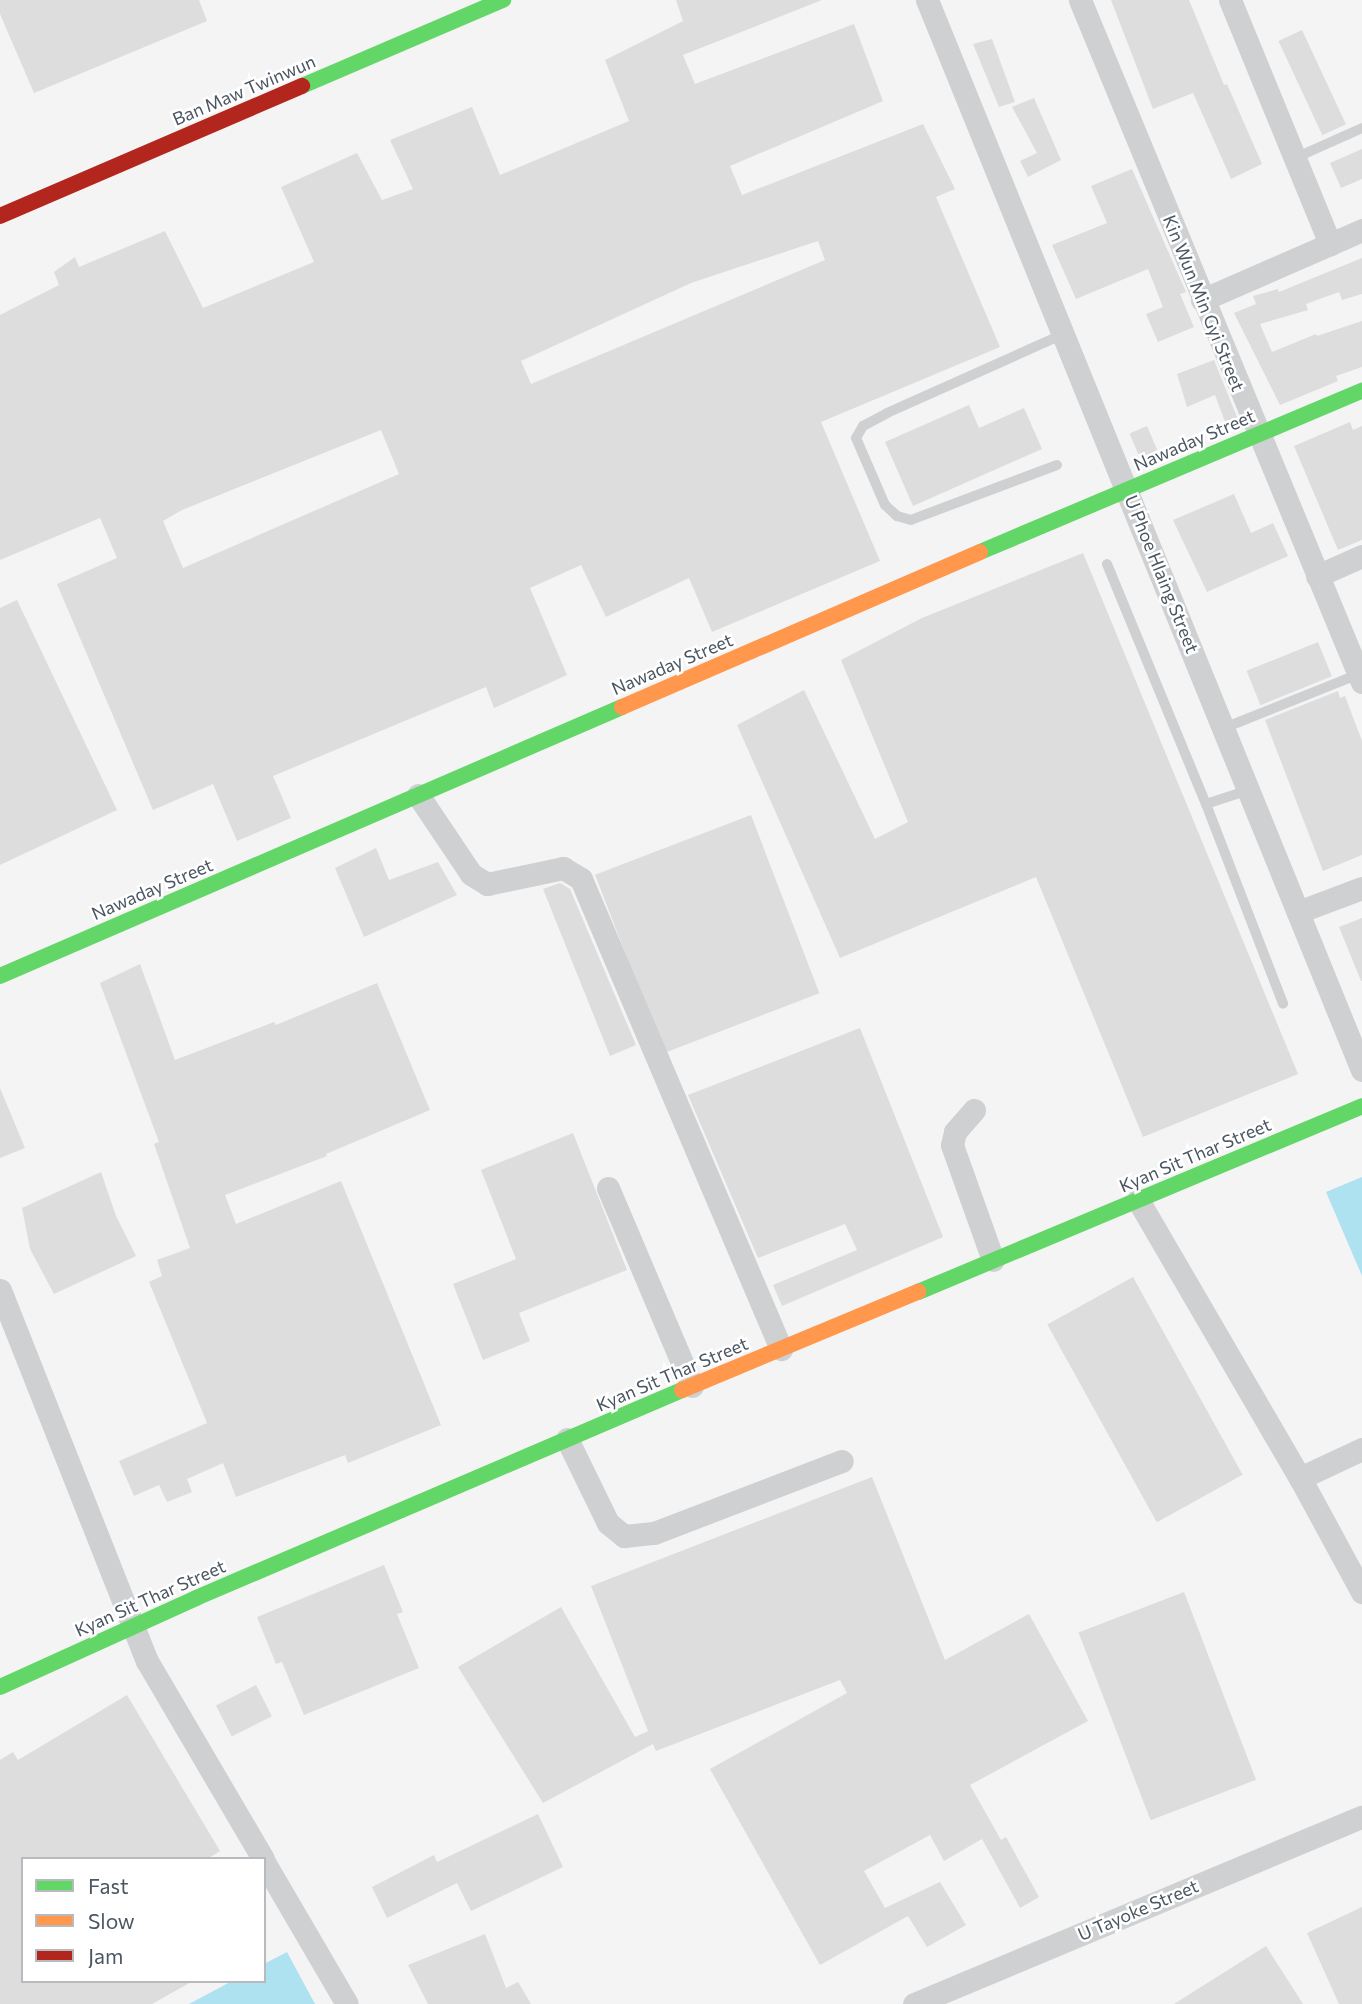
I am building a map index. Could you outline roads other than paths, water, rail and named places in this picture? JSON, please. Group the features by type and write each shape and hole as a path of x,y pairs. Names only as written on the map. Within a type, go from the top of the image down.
{"street":[{"name":"Ban Maw Twinwun","path":"0,216 503,0"},
{"name":"U Phoe Hlaing Street","path":"927,0 1128,488 1362,1070"},
{"name":"Kin Wun Min Gyi Street","path":"1080,0 1360,678"},
{"path":"1230,0 1330,244"},
{"path":"1202,300 1362,230"},
{"name":"Nawaday Street","path":"0,976 1128,488 1362,391"},
{"path":"1317,576 1362,556"},
{"path":"418,795 471,874 487,884 563,869 581,879 781,1349"},
{"path":"1298,912 1362,887"},
{"name":"Kyan Sit Thar Street","path":"0,1687 132,1626 567,1439 1362,1106"},
{"path":"974,1110 955,1132 952,1145 993,1261"},
{"path":"608,1188 692,1386"},
{"path":"1138,1200 1300,1478 1362,1592"},
{"path":"0,1290 147,1661 261,1857"},
{"path":"567,1439 608,1523 624,1536 654,1533 842,1461"},
{"path":"1300,1478 1362,1449"},
{"name":"U Tayoke Street","path":"914,2004 1362,1817"},
{"path":"266,1865 348,2004"}],"lane":[{"path":"1295,158 1362,128"},
{"path":"1057,465 911,520 897,516 885,505 856,438 863,426 887,412 1064,334"},
{"path":"1107,564 1206,804 1283,1004"},
{"path":"1224,728 1360,678"},
{"path":"1206,804 1249,790"}],"water":[{"path":"1362,1177 1362,1276 1326,1192"},
{"path":"287,1952 315,2004 189,2004 228,1983 266,1983 266,1963"}]}
